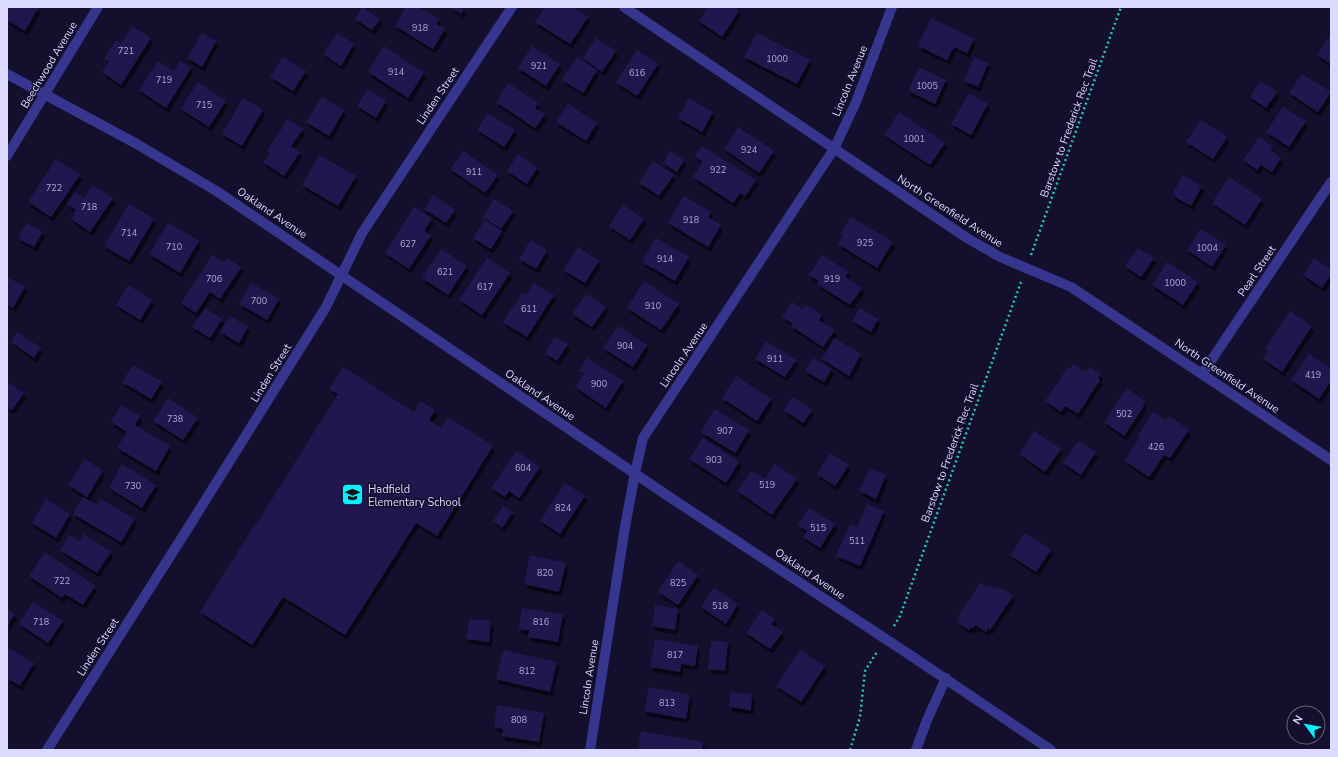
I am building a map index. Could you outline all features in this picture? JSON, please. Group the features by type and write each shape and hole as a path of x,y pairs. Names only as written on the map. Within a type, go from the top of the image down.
{"street":[{"name":"Beechwood Avenue","path":"7,156 98,7"},
{"name":"Linden Street","path":"50,749 326,307 362,233 512,7"},
{"name":"North Greenfield Avenue","path":"624,7 967,238 1000,257 1071,287 1331,460"},
{"name":"Lincoln Avenue","path":"590,750 635,473 643,438 834,149 856,102 892,7"},
{"name":"Oakland Avenue","path":"7,74 136,143 218,192 671,498 946,678 1051,750"},
{"name":"Pearl Street","path":"1202,374 1331,182"},
{"path":"916,750 927,720 946,678"}],"path":[{"name":"Barstow to Frederick Rec Trail","path":"1031,254 1121,7"},
{"name":"Barstow to Frederick Rec Trail","path":"893,627 900,616 1021,283"},
{"path":"850,750 860,717 865,671 877,652"}],"building":[{"path":"10,7 39,7 25,31 7,20 7,12"},
{"path":"362,7 380,19 372,30 355,19"},
{"path":"406,7 418,7 439,19 436,24 445,29 433,49 395,26"},
{"path":"451,7 465,7 461,14"},
{"path":"545,7 572,7 588,17 570,44 535,22"},
{"path":"708,7 734,7 739,11 722,37 699,21"},
{"path":"931,18 974,39 967,53 954,47 947,60 918,46"},
{"path":"132,26 151,38 121,85 102,72 109,61 104,58 116,40 121,44"},
{"path":"202,33 216,41 202,67 187,58"},
{"path":"337,33 354,44 341,66 323,54"},
{"path":"757,33 810,60 797,84 744,57"},
{"path":"1331,34 1331,64 1317,55"},
{"path":"596,38 616,51 602,72 583,58"},
{"path":"384,46 424,73 408,98 368,72"},
{"path":"532,46 560,64 546,86 518,68"},
{"path":"637,50 658,64 637,96 616,82"},
{"path":"283,57 306,71 293,91 270,77"},
{"path":"577,57 597,70 583,93 562,80"},
{"path":"974,57 988,63 978,87 964,81"},
{"path":"158,61 174,71 180,61 191,68 166,108 139,90"},
{"path":"919,67 946,80 935,104 908,91"},
{"path":"1302,74 1331,92 1318,112 1289,93"},
{"path":"1260,81 1277,92 1266,108 1250,97"},
{"path":"198,82 226,101 209,127 181,109"},
{"path":"508,83 538,103 535,108 545,114 535,128 496,102"},
{"path":"367,89 386,101 376,118 357,106"},
{"path":"969,93 988,104 971,135 951,124"},
{"path":"322,97 344,110 329,136 306,122"},
{"path":"243,98 263,110 242,146 222,134"},
{"path":"689,98 713,112 702,132 678,118"},
{"path":"568,104 597,123 586,141 556,122"},
{"path":"1283,107 1306,121 1289,147 1266,132"},
{"path":"899,112 945,143 930,165 884,135"},
{"path":"487,113 515,130 504,147 477,130"},
{"path":"288,119 303,129 291,146 300,152 284,176 263,162 270,153 267,151"},
{"path":"1201,120 1227,137 1213,159 1186,142"},
{"path":"738,127 774,151 759,173 724,149"},
{"path":"1259,137 1273,147 1271,150 1281,158 1272,172 1261,165 1257,170 1243,160"},
{"path":"702,146 756,180 745,197 740,193 733,203 693,177 703,162 695,156"},
{"path":"463,151 498,175 485,193 450,169"},
{"path":"670,151 684,160 677,172 663,163"},
{"path":"518,154 537,168 527,184 507,171"},
{"path":"319,155 356,176 338,206 302,185"},
{"path":"56,159 80,175 51,217 28,202"},
{"path":"653,161 674,175 659,196 639,183"},
{"path":"1183,175 1202,186 1191,206 1172,195"},
{"path":"1229,177 1262,199 1245,225 1212,203"},
{"path":"92,185 113,198 90,232 71,219 76,210 67,204 75,192 84,198"},
{"path":"433,195 455,210 446,223 424,209"},
{"path":"684,196 711,212 708,217 721,225 708,247 668,223"},
{"path":"494,199 513,211 501,229 483,217"},
{"path":"129,204 154,219 129,261 104,246"},
{"path":"623,205 644,219 630,240 609,226"},
{"path":"414,207 432,219 424,231 431,235 409,269 385,253"},
{"path":"851,217 893,242 877,268 838,244 843,235 840,234"},
{"path":"485,220 502,231 491,249 473,238"},
{"path":"27,223 43,232 34,247 18,238"},
{"path":"168,223 199,241 180,273 149,254"},
{"path":"1201,229 1226,245 1212,267 1187,250"},
{"path":"656,238 689,257 675,281 642,262"},
{"path":"531,240 547,251 536,269 519,259"},
{"path":"578,247 599,261 585,283 563,270"},
{"path":"1138,248 1154,258 1141,277 1125,266"},
{"path":"441,249 467,266 448,295 422,278"},
{"path":"212,255 223,262 227,258 241,267 220,299 210,292 196,313 181,303"},
{"path":"822,255 849,272 845,277 862,288 850,305 817,284 819,281 809,275"},
{"path":"487,258 510,273 482,315 459,300"},
{"path":"1314,258 1331,270 1331,274 1322,288 1303,275"},
{"path":"1167,262 1198,282 1183,305 1152,285"},
{"path":"7,277 25,287 13,308 7,304"},
{"path":"644,281 679,304 661,330 627,308"},
{"path":"251,283 279,299 267,320 239,304"},
{"path":"534,283 554,295 527,337 503,322 522,293 526,295"},
{"path":"128,285 152,300 140,320 116,305"},
{"path":"586,294 606,307 592,327 572,314"},
{"path":"792,302 803,309 806,305 822,315 819,320 835,330 823,347 791,326 793,324 782,317"},
{"path":"205,308 222,319 210,338 192,327"},
{"path":"860,308 878,319 871,332 852,321"},
{"path":"1290,311 1312,326 1282,372 1263,359 1269,350 1265,348"},
{"path":"230,316 248,327 239,343 220,332"},
{"path":"618,326 647,345 633,367 603,348"},
{"path":"17,332 41,348 34,358 11,342"},
{"path":"555,337 568,344 557,361 545,353"},
{"path":"834,338 861,354 849,376 822,359"},
{"path":"766,341 796,360 785,377 755,359"},
{"path":"1309,354 1331,369 1331,381 1319,399 1291,380"},
{"path":"587,358 623,381 606,408 575,387 584,373 579,370"},
{"path":"813,358 832,369 824,382 805,371"},
{"path":"1073,364 1084,371 1087,371 1090,367 1101,374 1098,378 1100,380 1078,414 1065,406 1061,412 1045,401 1068,367 1069,369"},
{"path":"133,365 162,382 151,399 122,382"},
{"path":"343,367 414,412 420,401 435,410 429,420 441,428 448,417 493,446 437,536 416,523 345,635 283,597 252,645 200,612 338,394 329,389"},
{"path":"736,376 771,399 757,421 722,398"},
{"path":"7,382 24,393 12,410 7,407"},
{"path":"1127,389 1145,401 1144,406 1124,436 1104,422"},
{"path":"793,397 812,410 803,423 784,410"},
{"path":"168,398 198,418 183,440 153,421"},
{"path":"121,405 140,416 135,425 170,446 156,471 117,448 127,432 111,422"},
{"path":"715,409 749,430 735,453 701,432"},
{"path":"1153,412 1166,421 1169,416 1189,430 1170,458 1164,455 1149,477 1125,461 1139,438 1137,437"},
{"path":"1034,431 1061,449 1045,472 1019,454"},
{"path":"703,438 739,462 726,483 689,459"},
{"path":"1078,441 1096,452 1081,475 1063,463"},
{"path":"516,451 540,467 519,498 509,491 505,497 491,488"},
{"path":"830,453 849,465 835,486 817,474"},
{"path":"85,459 103,471 87,497 68,485"},
{"path":"122,464 156,485 142,508 109,488"},
{"path":"775,464 797,479 772,515 737,491 752,471 765,479"},
{"path":"870,468 886,475 876,499 859,491"},
{"path":"565,483 585,496 560,534 540,521"},
{"path":"83,497 97,505 101,499 135,519 121,542 73,514"},
{"path":"46,499 70,514 56,538 32,523"},
{"path":"867,504 884,511 860,566 836,556 850,524 858,527"},
{"path":"503,506 513,512 502,528 493,521"},
{"path":"809,508 835,524 820,548 803,537 807,531 798,525"},
{"path":"1025,533 1051,550 1036,572 1010,555"},
{"path":"84,534 111,552 97,573 60,550 70,535 79,541"},
{"path":"45,552 95,586 83,605 65,594 62,598 29,576"},
{"path":"530,555 566,563 559,592 524,584"},
{"path":"678,561 698,575 678,605 658,592"},
{"path":"980,583 986,587 988,585 995,589 997,586 1013,596 990,630 988,628 986,632 975,625 969,630 958,623 960,620 957,618"},
{"path":"714,588 738,604 726,624 701,607"},
{"path":"33,602 63,621 48,643 19,624"},
{"path":"655,605 678,609 675,630 652,626"},
{"path":"522,608 563,614 558,642 528,637 529,630 519,629"},
{"path":"7,609 15,614 7,626"},
{"path":"762,610 775,619 771,624 783,632 770,649 746,633"},
{"path":"469,619 491,621 489,642 466,639"},
{"path":"655,639 698,646 695,666 681,664 680,672 650,667"},
{"path":"711,641 728,642 725,671 708,669"},
{"path":"7,647 34,663 20,686 7,678"},
{"path":"503,650 557,662 550,692 496,679"},
{"path":"800,650 825,666 801,702 776,686"},
{"path":"649,687 690,695 686,719 644,711"},
{"path":"731,692 752,694 751,710 729,707"},
{"path":"497,705 544,713 539,742 502,736 503,729 494,727"},
{"path":"641,731 703,742 702,750 638,750"}],"place":[{"name":"Hadfield Elementary School","path":"353,495"}]}
